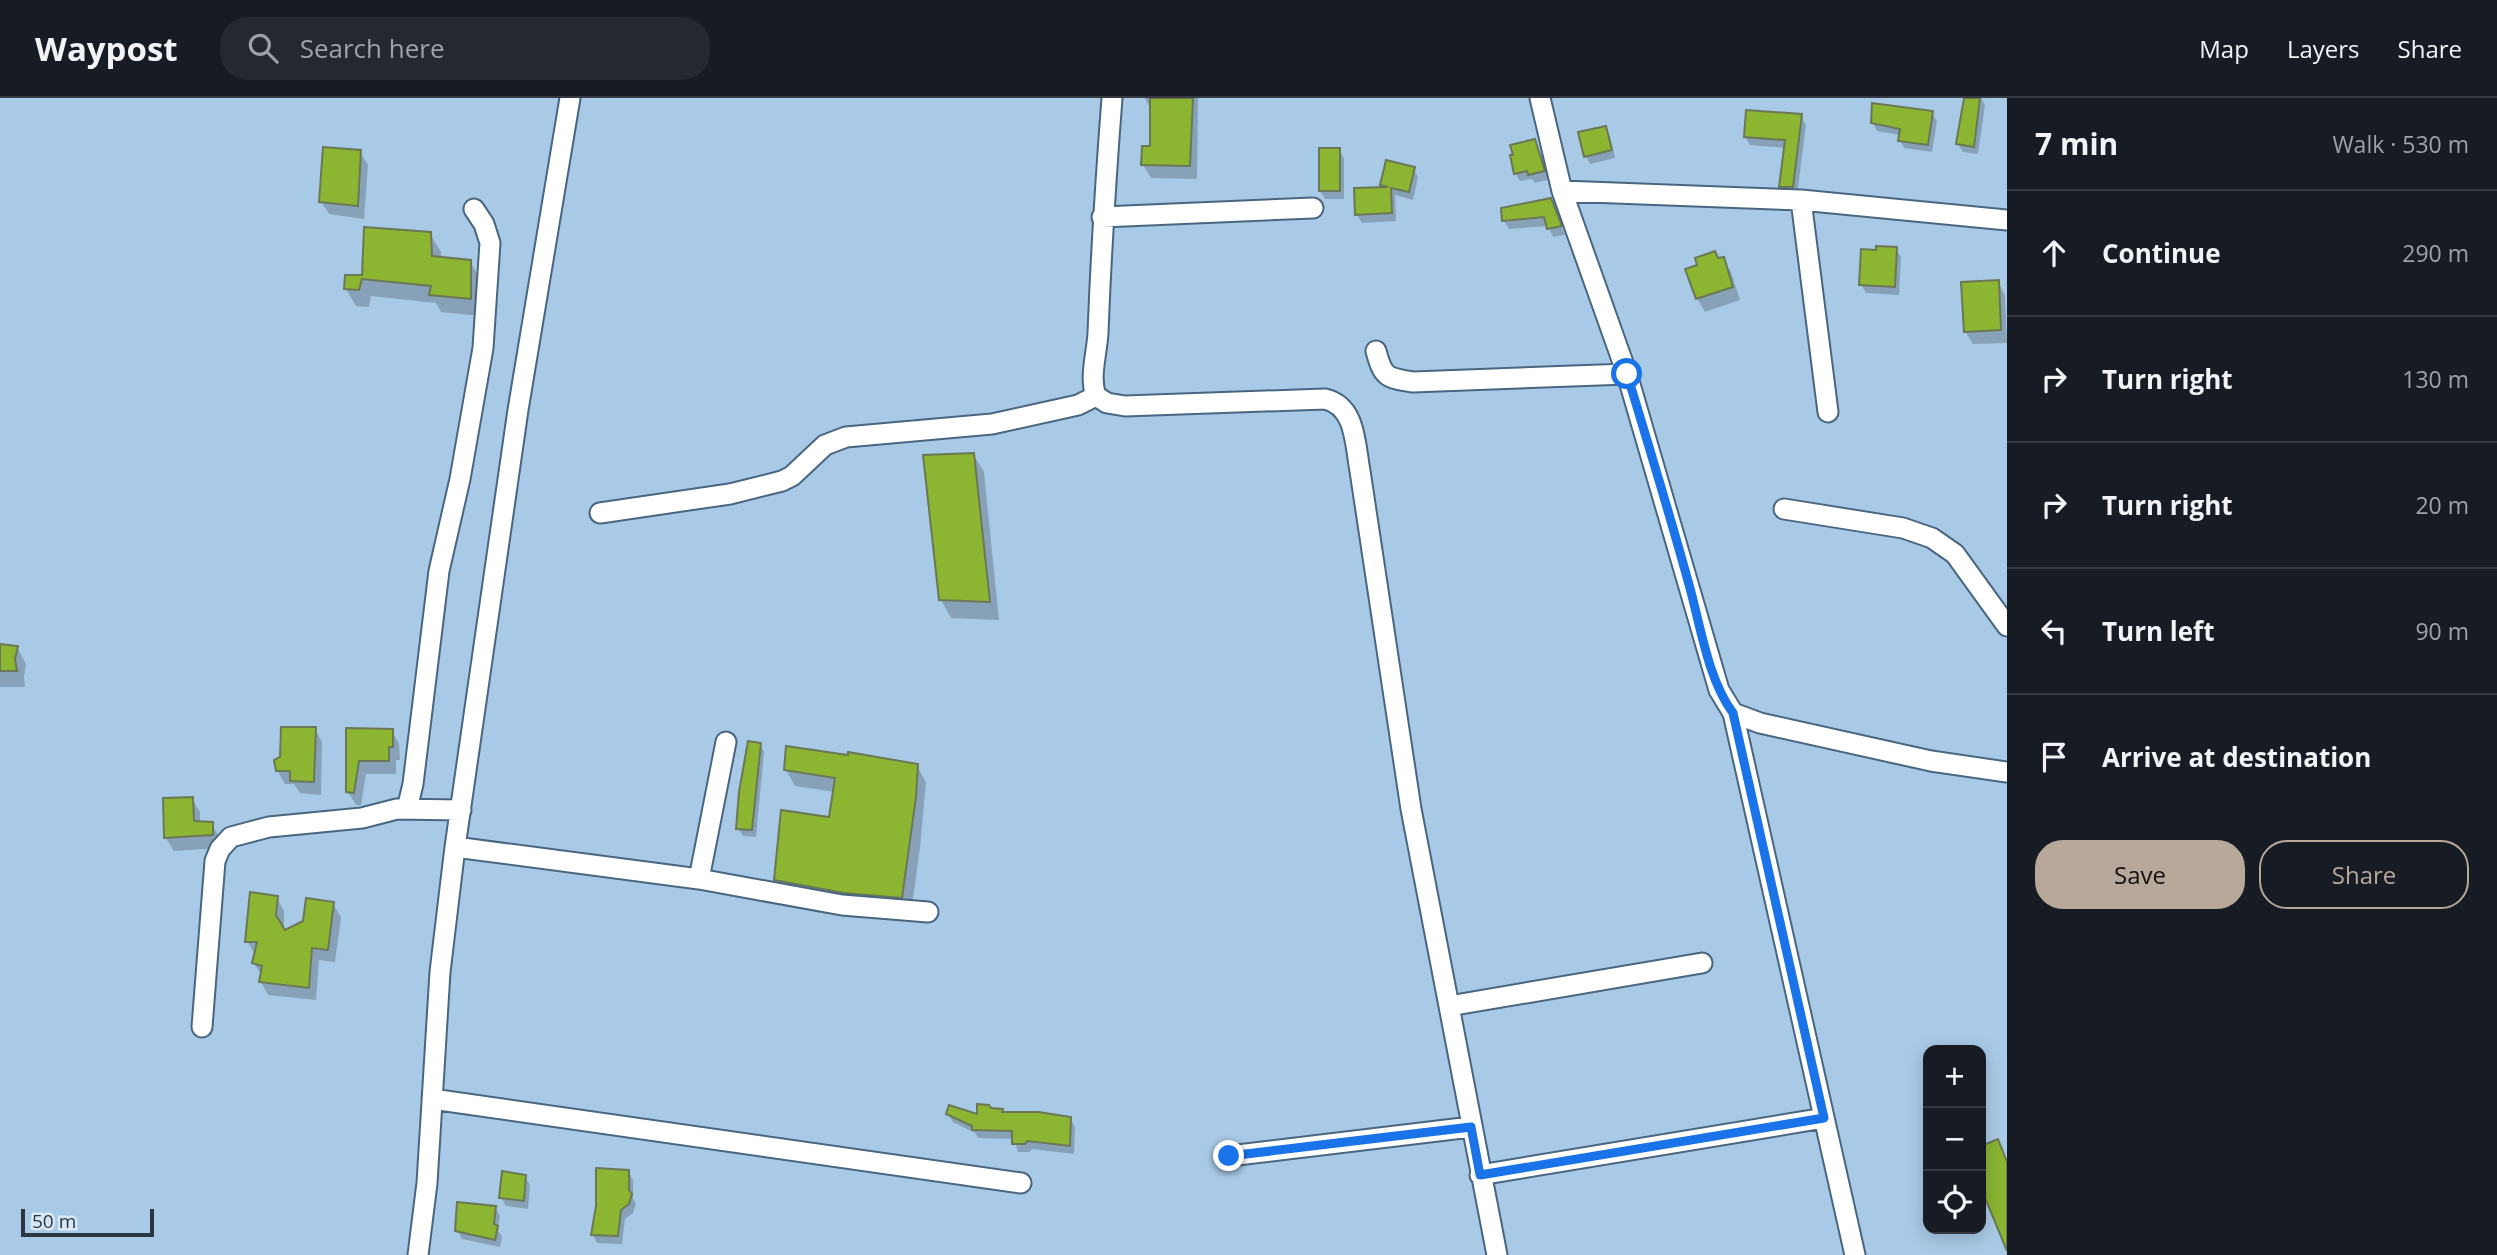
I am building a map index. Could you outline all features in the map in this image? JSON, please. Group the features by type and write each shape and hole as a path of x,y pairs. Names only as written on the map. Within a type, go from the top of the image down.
{"street":[{"path":"418,1255 427,1183 440,972 455,847 518,410 570,98"},
{"path":"1112,98 1093,383 1096,396 1107,403 1125,406 1325,399 1335,401 1349,415 1360,471 1411,809 1497,1255"},
{"path":"1541,98 1562,191 1627,374 1671,518 1713,672 1724,701 1733,713 1855,1255"},
{"path":"1562,191 1801,200 2007,220"},
{"path":"1801,200 1828,412"},
{"path":"1102,217 1313,208"},
{"path":"407,808 414,775 439,571 460,479 483,348 490,243 484,224 474,209"},
{"path":"1376,351 1381,369 1387,377 1413,382 1627,374"},
{"path":"600,513 730,494 782,481 792,476 825,445 846,437 992,424 1078,405 1096,396"},
{"path":"1784,509 1903,528 1932,538 1955,554 2007,626"},
{"path":"1733,713 1745,719 1850,744 1931,761 2007,772"},
{"path":"699,879 726,742"},
{"path":"202,1027 212,880 220,849 231,838 269,827 362,818 390,810 461,810"},
{"path":"455,847 699,879 842,905 928,912"},
{"path":"1449,1006 1702,964"},
{"path":"432,1099 1021,1183"},
{"path":"1480,1175 1824,1118"},
{"path":"1229,1156 1471,1127"}],"building":[{"path":"1150,98 1193,98 1190,166 1141,165 1142,146 1150,146"},
{"path":"1964,98 1980,98 1974,147 1956,144"},
{"path":"1872,103 1933,111 1928,145 1898,141 1900,129 1871,123"},
{"path":"1746,110 1802,114 1793,187 1779,187 1785,140 1744,137"},
{"path":"1606,126 1612,150 1584,157 1578,132"},
{"path":"1535,139 1545,171 1528,175 1527,171 1514,174 1510,145"},
{"path":"323,147 361,150 358,206 319,202"},
{"path":"1319,148 1340,148 1340,191 1319,191"},
{"path":"1386,160 1415,167 1409,192 1391,188 1392,213 1355,215 1354,188 1388,187 1380,185"},
{"path":"1551,198 1562,226 1547,229 1544,217 1502,221 1501,208"},
{"path":"364,227 431,232 432,256 471,260 471,299 429,295 431,286 362,279 359,290 344,289 345,275 362,275"},
{"path":"1876,246 1897,247 1895,287 1859,285 1861,249 1876,250"},
{"path":"1715,251 1718,258 1724,257 1733,287 1696,299 1685,269 1697,265 1695,258"},
{"path":"1999,280 2001,330 1964,332 1961,282"},
{"path":"974,453 990,602 939,600 923,455"},
{"path":"0,644 18,646 15,659 17,671 0,671"},
{"path":"281,727 316,727 314,782 290,781 290,771 276,771 274,760 280,757"},
{"path":"346,728 393,729 393,747 389,747 389,761 359,761 354,793 346,792"},
{"path":"748,741 761,743 752,830 736,829"},
{"path":"786,746 848,755 848,752 918,764 902,898 844,893 774,880 781,810 829,817 835,778 784,770"},
{"path":"193,797 194,821 213,822 213,835 164,838 163,798"},
{"path":"250,892 278,896 276,915 285,930 303,921 306,898 334,902 328,950 312,948 309,988 259,982 262,966 252,963 257,942 245,942"},
{"path":"977,1104 1003,1109 1002,1112 1039,1112 1071,1117 1070,1146 1027,1141 1025,1144 1012,1144 1012,1131 972,1130 972,1126 946,1114 949,1105 977,1114"},
{"path":"1998,1139 2007,1162 2007,1251 1986,1200 1986,1144"},
{"path":"596,1168 629,1170 629,1190 632,1194 629,1204 621,1210 618,1236 591,1235 596,1206"},
{"path":"502,1171 526,1175 524,1201 499,1198"},
{"path":"457,1202 496,1206 494,1224 498,1226 495,1240 455,1231"}],"route":[{"path":"1229,1156 1471,1127 1480,1175 1824,1118 1733,713 1724,701 1713,672 1671,518 1627,374"}]}
